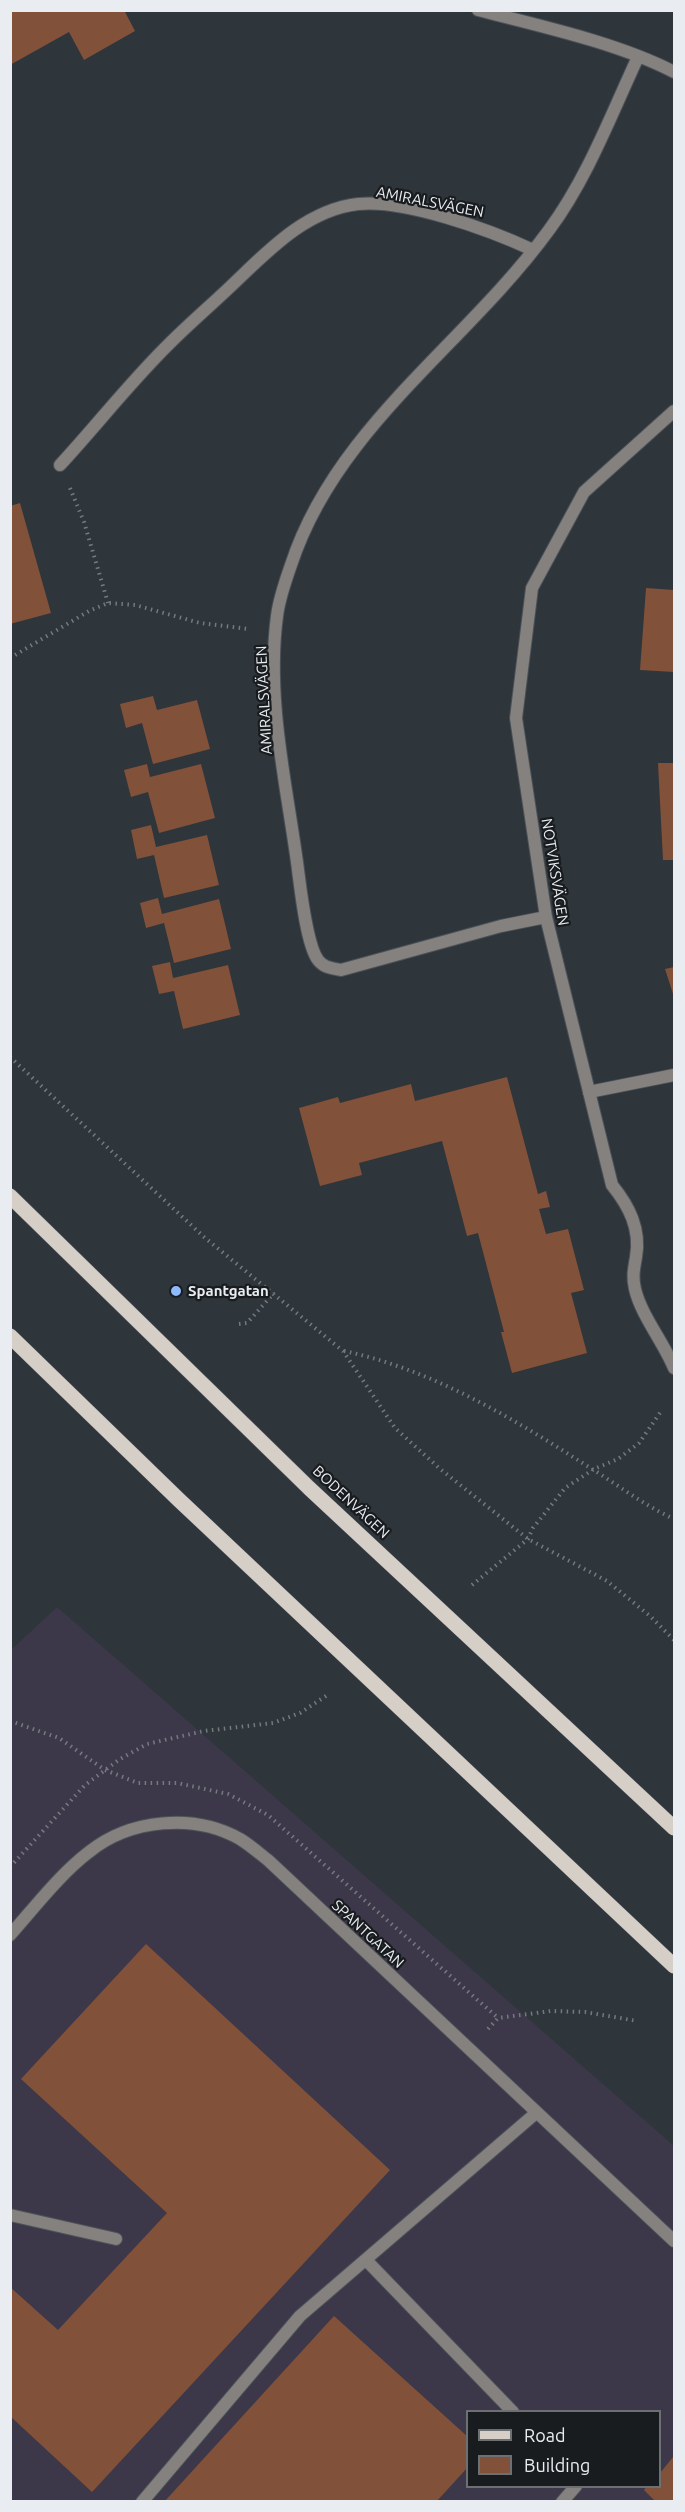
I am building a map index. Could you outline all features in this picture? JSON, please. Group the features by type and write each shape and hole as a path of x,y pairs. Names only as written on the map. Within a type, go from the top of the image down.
{"main road":[{"name":"BODENVÄGEN","path":"10,1196 309,1488 675,1828"},
{"path":"10,1336 178,1499 675,1966"}],"street":[{"path":"478,10 564,32 675,72"},
{"name":"AMIRALSVÄGEN","path":"546,917 501,926 341,970 326,967 317,959 302,898 277,723 274,662 276,631 284,587 299,540 309,516 336,471 382,416 490,300 550,230 580,179 638,57"},
{"name":"AMIRALSVÄGEN","path":"60,465 169,344 274,246 305,223 336,209 359,204 385,205 490,230 533,250"},
{"name":"NOTVIKSVÄGEN","path":"675,411 584,492 532,588 516,717 546,917 612,1185 626,1203 635,1225 638,1241 632,1274 635,1292 675,1368"},
{"path":"589,1092 675,1075"},
{"name":"SPANTGATAN","path":"10,1935 89,1852 119,1833 154,1824 190,1823 240,1839 269,1861 467,2049 675,2241"},
{"path":"142,2502 300,2316 536,2113"},
{"path":"10,2216 116,2239"},
{"path":"366,2260 511,2410"},
{"path":"562,2502 575,2488"}],"path":[{"path":"60,465 84,522 108,603"},
{"path":"10,658 89,611 108,603 135,604 200,623 276,631"},
{"path":"10,1056 204,1237 344,1351 395,1428 439,1468 528,1539 607,1581 651,1616 675,1640"},
{"path":"239,1324 247,1323 274,1293"},
{"path":"344,1351 373,1357 411,1371 522,1424 675,1519"},
{"path":"472,1585 528,1539 533,1528 565,1488 594,1470 618,1459 639,1443 662,1410"},
{"path":"10,1867 85,1785 147,1743 204,1731 273,1723 300,1713 329,1694"},
{"path":"10,1720 59,1738 105,1770"},
{"path":"467,2049 498,2018 551,2011 585,2012 637,2020"}],"shaded area":[{"path":"57,1607 674,2146 674,2501 11,2502 11,1650"}],"building":[{"path":"10,10 124,10 135,31 84,60 69,32 10,65"},
{"path":"20,503 51,613 10,624 10,506"},
{"path":"646,588 674,590 674,672 640,670"},
{"path":"153,696 157,710 197,700 210,749 153,764 142,723 126,728 120,704"},
{"path":"658,763 674,763 674,860 663,860"},
{"path":"147,764 150,777 201,764 215,818 159,833 148,792 131,797 124,770"},
{"path":"151,825 156,847 207,835 219,885 164,898 154,855 137,859 131,830"},
{"path":"158,898 162,914 219,899 231,949 174,963 164,923 146,928 140,903"},
{"path":"170,962 173,978 228,965 240,1015 183,1029 174,991 159,994 152,966"},
{"path":"674,967 674,997 665,969"},
{"path":"507,1077 538,1194 546,1191 550,1207 539,1209 546,1234 568,1229 584,1290 571,1293 587,1353 512,1373 501,1332 504,1332 478,1233 467,1236 442,1141 359,1163 362,1175 320,1186 299,1108 338,1097 340,1103 411,1084 415,1101"},
{"path":"146,1944 390,2170 92,2492 10,2416 10,2287 58,2330 167,2213 21,2079"},
{"path":"334,2316 466,2435 466,2469 436,2502 164,2502"},
{"path":"674,2456 674,2502 656,2502 644,2490 646,2488 661,2488 661,2472"}],"place":[{"name":"Spantgatan","path":"176,1291"}]}
